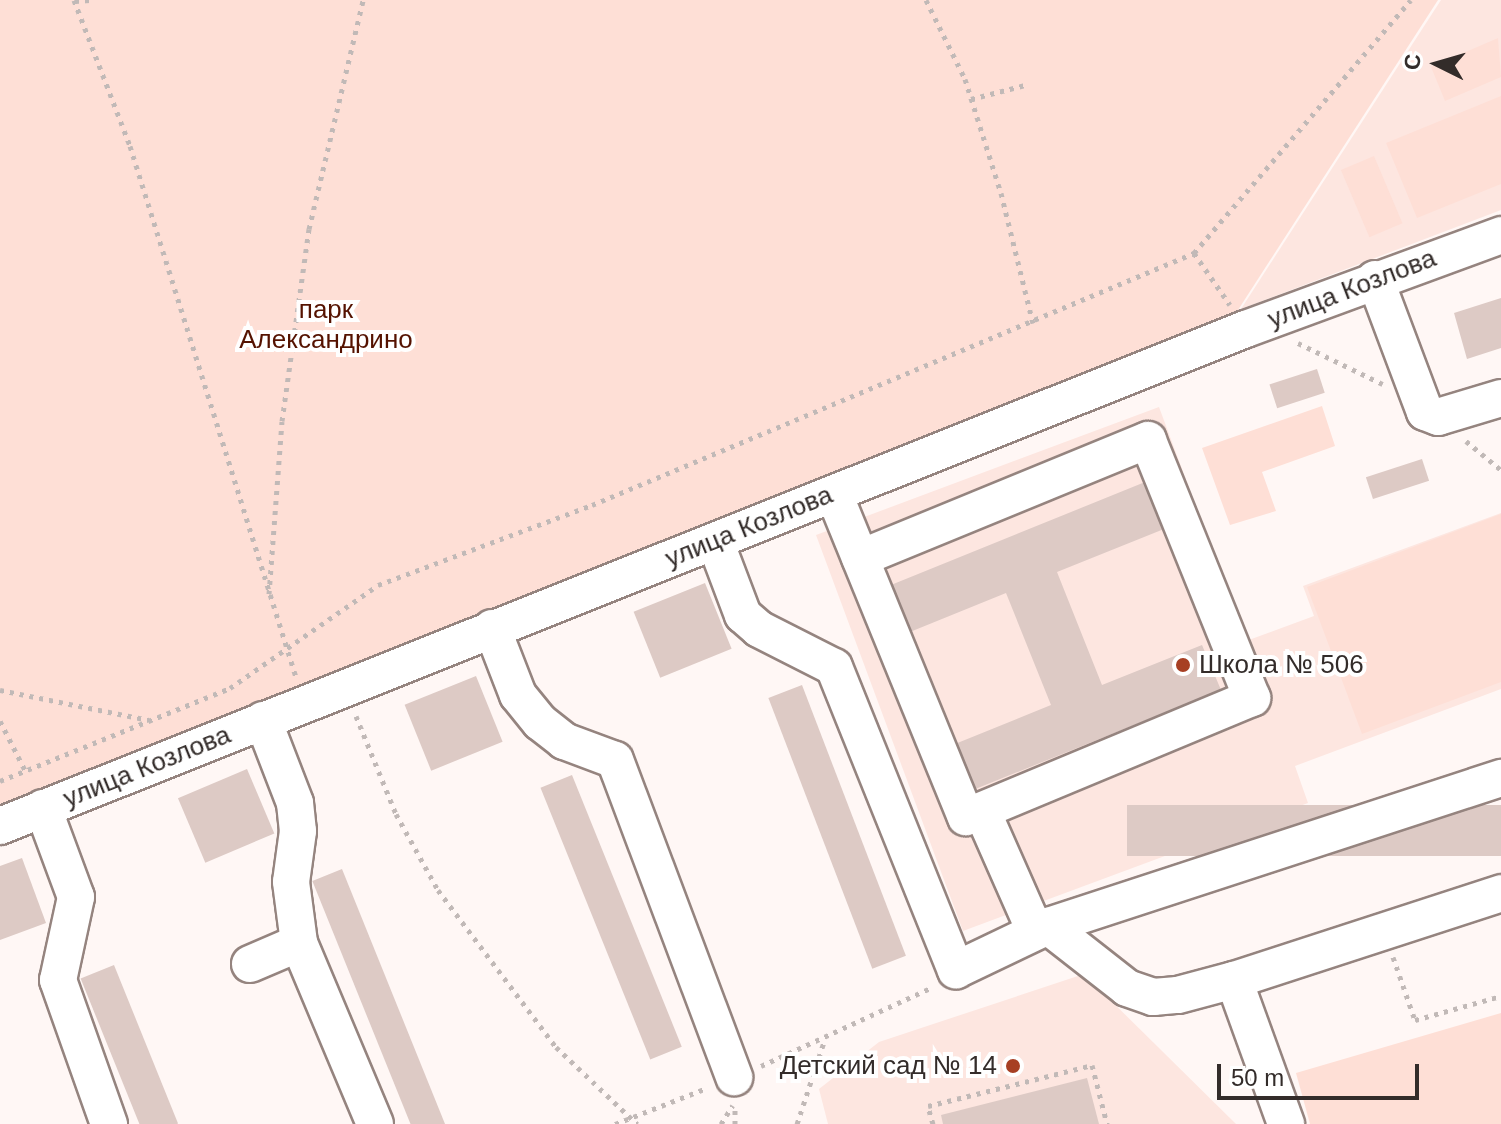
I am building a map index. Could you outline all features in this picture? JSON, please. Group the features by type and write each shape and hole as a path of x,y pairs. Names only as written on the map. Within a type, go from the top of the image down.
{"street":[{"name":"улица Козлова","path":"0,826 1375,279 1501,235"},
{"path":"1375,279 1427,408 1501,398"},
{"path":"834,494 860,558 966,817 1252,698 1148,440 860,558"},
{"path":"715,541 743,615 780,641 834,667 956,970 1041,928 1501,778"},
{"path":"492,628 518,695 540,722 564,741 615,760 734,1077"},
{"path":"263,720 295,803 298,831 291,882 299,943 375,1124"},
{"path":"43,808 76,897 58,980 109,1124"},
{"path":"982,811 1041,928 1127,988 1153,997 1178,995 1234,980 1501,893"},
{"path":"250,964 299,943"},
{"path":"1234,980 1286,1124"}],"path":[{"path":"90,0 74,0 130,146 284,648"},
{"path":"268,599 282,421 309,229 363,0"},
{"path":"926,0 971,99 1001,193 1033,323"},
{"path":"0,781 230,688 378,585 592,505 1033,323 1194,253 1411,0"},
{"path":"971,99 1025,85"},
{"path":"1194,253 1239,318"},
{"path":"1285,337 1427,408 1501,470"},
{"path":"0,690 150,720"},
{"path":"353,707 396,814 438,890 556,1047 634,1117 637,1124"},
{"path":"0,721 26,772"},
{"path":"1383,931 1415,1020 1501,996"},
{"path":"615,1124 824,1042 956,970"},
{"path":"797,1124 824,1042"},
{"path":"933,1124 928,1106 1092,1065 1107,1124"},
{"path":"721,1124 735,1101 735,1124"}],"shaded area":[{"path":"1441,0 1501,0 1501,210 1241,309"},
{"name":"Школа № 506","path":"1159,407 1246,641 1314,616 1303,586 1501,513 1501,689 1295,766 1308,803 963,931 816,535"},
{"name":"Детский сад № 14","path":"1084,974 1236,1124 828,1124 819,1089 879,1042"}],"green space":[{"name":"парк Александрино","path":"0,0 1438,0 1238,310 0,807"},
{"path":"1498,38 1501,77 1445,101 1431,67"},
{"path":"1501,96 1501,184 1417,218 1386,143"},
{"path":"1374,156 1403,223 1369,237 1341,170"},
{"path":"1322,406 1335,446 1262,472 1276,511 1230,525 1202,448"},
{"path":"1501,514 1501,682 1362,734 1307,587"},
{"path":"1501,1013 1501,1124 1310,1124 1296,1073"}],"building":[{"path":"1501,298 1501,348 1467,359 1454,313"},
{"path":"1317,369 1325,393 1277,408 1269,384"},
{"path":"1422,459 1429,481 1373,499 1366,477"},
{"path":"1150,480 1169,527 1057,572 1102,685 1202,645 1221,690 968,792 950,746 1051,705 1006,593 905,634 886,587"},
{"path":"705,583 732,649 660,678 634,612"},
{"path":"476,676 503,742 431,771 405,705"},
{"path":"802,685 906,956 872,969 768,698"},
{"path":"247,769 274,833 205,863 178,798"},
{"path":"572,775 682,1047 650,1059 540,788"},
{"path":"1127,805 1501,805 1501,856 1127,856"},
{"path":"22,858 46,923 0,940 0,866"},
{"path":"342,869 445,1124 411,1124 312,881"},
{"path":"114,965 178,1124 139,1124 81,978"},
{"path":"1087,1078 1099,1124 943,1124 941,1115"}],"place":[{"name":"Школа № 506","path":"1183,665"},
{"name":"Детский сад № 14","path":"1013,1066"}]}
